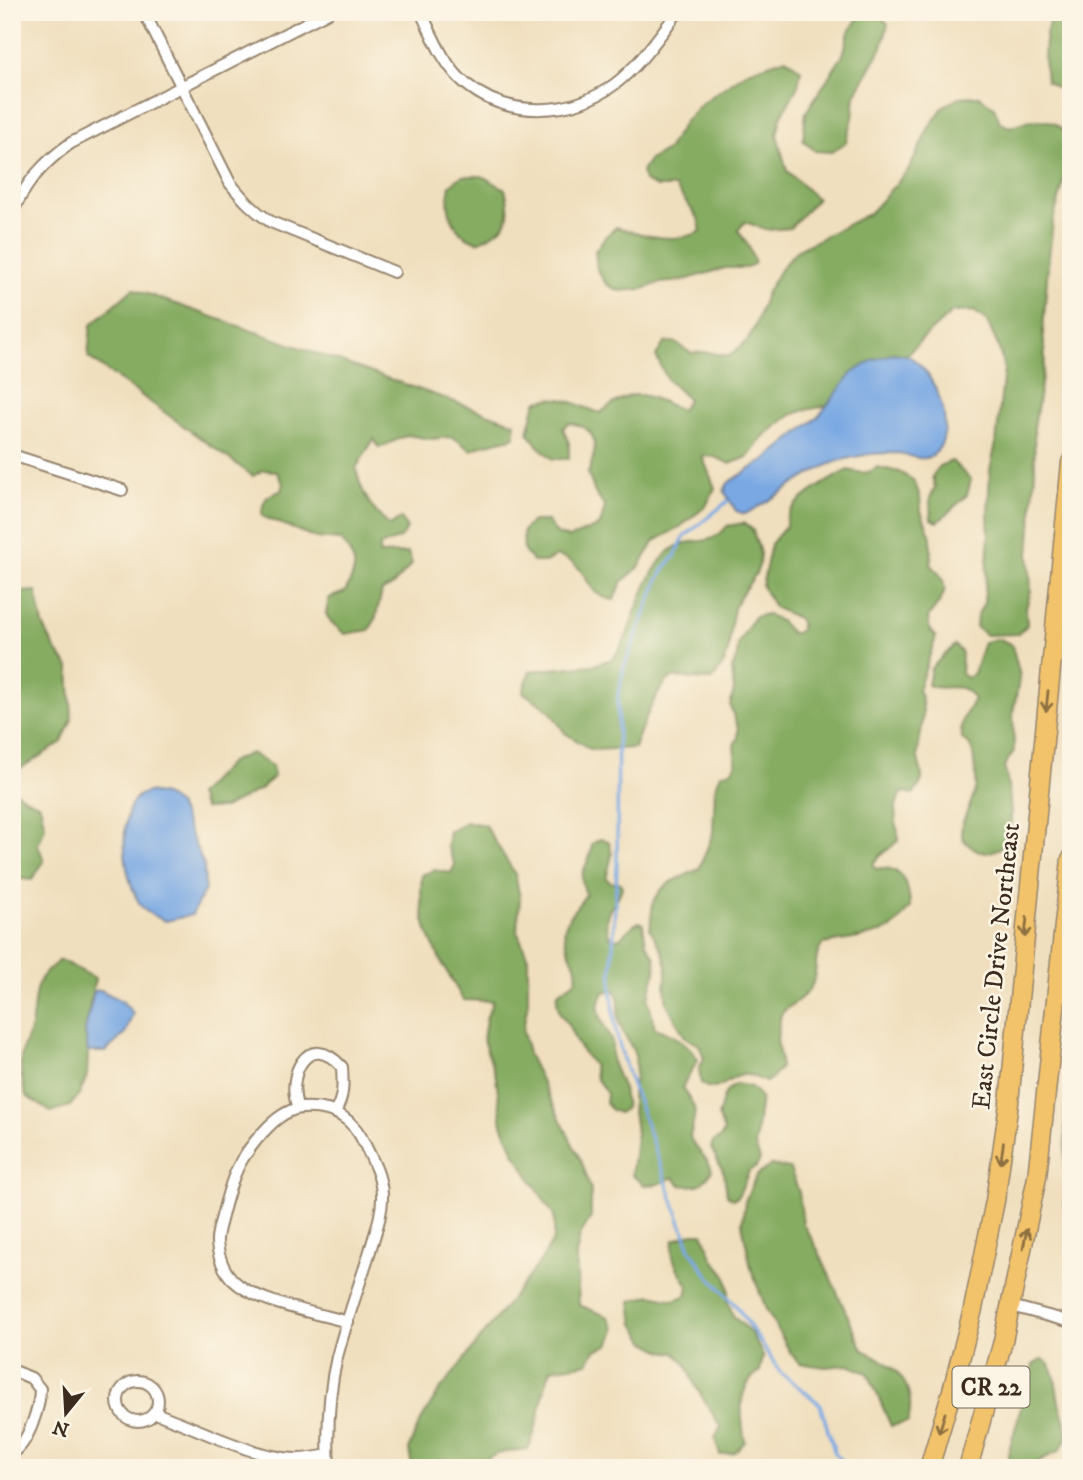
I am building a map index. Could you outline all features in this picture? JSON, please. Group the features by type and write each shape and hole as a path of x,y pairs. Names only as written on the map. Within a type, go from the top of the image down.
{"main road":[{"name":"East Circle Drive Northeast","path":"929,1468 967,1335 997,1189 1009,1103 1071,462"},
{"name":"CR 22","path":"968,1468 1011,1306 1037,1178 1071,859"}],"street":[{"path":"144,12 230,183 256,212 271,222 394,272"},
{"path":"12,214 29,182 52,156 71,143 328,12"},
{"path":"421,12 440,52 466,84 484,96 504,104 547,110 583,102 615,84 630,71 678,12"},
{"path":"12,454 122,490"},
{"path":"298,1108 293,1098 299,1065 308,1056 324,1052 342,1067 344,1088 341,1103 335,1112"},
{"path":"329,1468 327,1421 331,1386 379,1221 382,1197 379,1174 361,1134 349,1120 335,1112 298,1108 281,1117 261,1135 242,1159 229,1192 216,1240 220,1260 234,1281 249,1290 274,1302 348,1322"},
{"path":"1011,1306 1071,1322"},
{"path":"12,1370 31,1378 40,1389 39,1402 26,1438 20,1449 12,1453"},
{"path":"155,1413 259,1452 283,1458 328,1455"}],"green space":[{"path":"862,12 877,12 888,24 882,47 855,95 853,118 846,142 832,152 815,151 803,140 806,112 843,55 849,32"},
{"path":"1053,12 1071,12 1071,71 1069,77 1057,88 1046,81 1044,64 1046,37"},
{"path":"786,58 801,70 798,86 781,117 777,135 787,171 817,199 790,228 768,230 745,222 738,230 755,263 746,268 725,268 643,289 619,291 606,284 597,269 595,251 616,227 670,238 701,231 698,218 675,187 657,187 644,181 642,171 649,160 667,150 685,121 702,103 748,71"},
{"path":"979,96 994,107 1000,122 1009,127 1042,120 1057,125 1069,138 1063,185 1053,221 1048,265 1043,331 1045,359 1034,428 1035,472 1029,555 1031,591 1026,608 1027,625 1018,634 986,635 976,627 977,616 984,603 990,470 996,443 1004,369 999,348 987,321 974,311 952,312 897,365 835,404 789,416 764,436 748,457 730,464 715,457 702,456 715,488 706,506 680,527 655,541 639,567 622,582 614,600 598,594 579,568 570,561 557,556 545,562 533,562 524,551 523,531 532,521 547,521 557,534 569,538 600,525 605,507 595,493 588,473 595,448 591,434 579,425 569,423 563,428 569,443 569,459 553,459 538,446 528,432 536,402 561,399 600,413 623,398 640,395 681,410 688,399 667,379 656,356 664,343 674,342 691,353 707,352 729,356 747,341 766,294 781,268 796,251 870,213 910,168 928,129 944,106 960,97"},
{"path":"462,176 482,176 505,189 508,209 506,222 496,232 478,242 456,227 450,212 450,185"},
{"path":"133,289 515,423 515,437 471,450 453,437 431,439 407,435 379,448 374,439 356,468 360,485 372,507 390,526 401,518 407,529 400,538 380,546 379,554 408,553 412,564 392,586 382,591 375,620 369,630 345,634 326,614 329,598 345,592 354,571 351,554 341,540 316,538 262,516 266,499 281,491 283,483 276,471 263,470 253,476 88,357 91,325"},
{"path":"952,461 971,480 967,495 938,522 931,519 930,498 935,487 932,477 939,466"},
{"path":"877,467 899,472 913,480 931,537 931,565 944,585 939,603 928,617 929,628 936,637 918,690 923,713 918,755 921,781 913,794 903,792 899,797 895,814 899,839 873,864 876,869 892,869 898,873 906,884 910,908 889,929 823,944 818,954 811,987 781,1014 777,1039 781,1067 773,1077 766,1082 743,1075 717,1087 707,1087 701,1083 699,1069 704,1058 699,1045 685,1037 667,1004 667,966 662,950 650,929 653,902 669,883 699,869 713,833 715,788 721,774 731,771 736,764 734,745 738,738 738,728 730,706 734,690 732,669 738,644 754,617 767,614 780,621 791,633 800,630 801,624 797,618 774,607 762,586 771,544 786,526 792,509 810,493 848,470 863,473"},
{"path":"744,523 753,530 760,553 759,564 734,609 724,663 711,680 673,678 668,681 650,708 634,748 592,750 565,733 550,711 523,692 530,671 593,665 613,659 626,638 650,577 664,557 679,545 714,538 727,526"},
{"path":"36,591 43,625 55,649 69,667 72,719 62,742 12,774 12,599 20,592"},
{"path":"1000,639 1012,645 1020,676 1013,712 1014,751 1004,766 1011,824 1006,842 998,849 985,853 964,840 962,832 962,824 974,795 976,781 972,751 962,739 961,728 974,699 958,687 928,685 931,668 955,645 962,653 961,674 967,678 974,673 984,642"},
{"path":"251,753 272,766 274,777 259,790 224,808 204,809 198,795 230,762"},
{"path":"12,789 40,805 45,827 38,845 44,861 32,880 12,878"},
{"path":"466,822 485,825 515,874 520,898 517,931 528,958 528,1002 523,1030 528,1054 582,1163 591,1190 591,1217 580,1235 576,1255 579,1305 609,1317 615,1330 609,1345 595,1350 588,1363 551,1369 536,1429 528,1449 493,1455 482,1462 479,1468 412,1468 409,1448 420,1422 438,1393 542,1259 554,1238 554,1216 514,1152 502,1124 496,1077 483,1040 486,1019 493,1001 463,1000 437,954 422,911 422,875 434,870 451,873 455,865 447,846 449,831"},
{"path":"600,839 609,841 612,855 606,879 613,883 619,882 622,886 606,920 610,937 618,939 636,923 643,924 646,943 655,957 656,970 648,999 655,1028 685,1044 698,1060 683,1088 695,1111 690,1137 712,1170 703,1182 696,1185 680,1185 673,1177 659,1184 644,1185 632,1175 636,1137 632,1099 636,1062 634,1051 620,1026 619,999 615,990 604,992 598,1005 601,1019 612,1042 612,1062 623,1089 626,1108 619,1113 611,1110 606,1102 607,1094 596,1078 593,1065 577,1044 560,1013 558,993 576,980 577,973 564,934 565,927 586,894 583,873 592,844"},
{"path":"60,960 95,978 85,1031 87,1076 79,1095 70,1106 51,1112 26,1096 21,1064 31,1027 36,990 43,976"},
{"path":"1071,1080 1071,1209 1065,1208 1065,1112"},
{"path":"736,1084 751,1087 761,1097 755,1145 760,1160 756,1167 749,1171 738,1197 733,1199 727,1195 724,1173 711,1148 724,1131 718,1116 723,1098"},
{"path":"771,1165 790,1169 799,1192 803,1224 818,1250 863,1350 885,1362 901,1377 906,1386 910,1397 908,1422 891,1426 868,1373 848,1365 825,1367 799,1363 766,1309 751,1268 742,1224 745,1201 756,1176"},
{"path":"693,1233 703,1233 713,1259 726,1275 728,1302 734,1317 751,1332 763,1356 760,1371 752,1378 743,1394 741,1412 745,1442 734,1453 720,1455 715,1438 721,1427 696,1387 686,1363 675,1353 663,1351 646,1342 634,1324 631,1301 651,1295 674,1300 686,1296 688,1286 672,1253 674,1240"},
{"path":"1043,1359 1054,1373 1069,1436 1059,1451 1025,1468 1014,1468 1009,1462 1008,1454 1033,1365"}],"water":[{"path":"894,353 908,356 919,364 928,375 941,403 944,432 941,445 933,455 920,458 881,453 841,460 817,470 745,514 736,511 724,491 728,483 766,459 818,417 852,373 873,360"},
{"path":"148,792 164,795 178,805 204,866 205,889 192,915 166,921 146,911 132,888 125,854 126,819 138,796"},
{"path":"101,990 123,1002 133,1013 125,1034 105,1052 88,1052 85,1031 94,991"}],"waterway":[{"path":"728,501 684,537 675,556 665,567 624,667 618,696 617,865 611,986 616,1032 624,1062 690,1249 707,1274 738,1308 780,1372 820,1404 835,1453 846,1468"}]}
